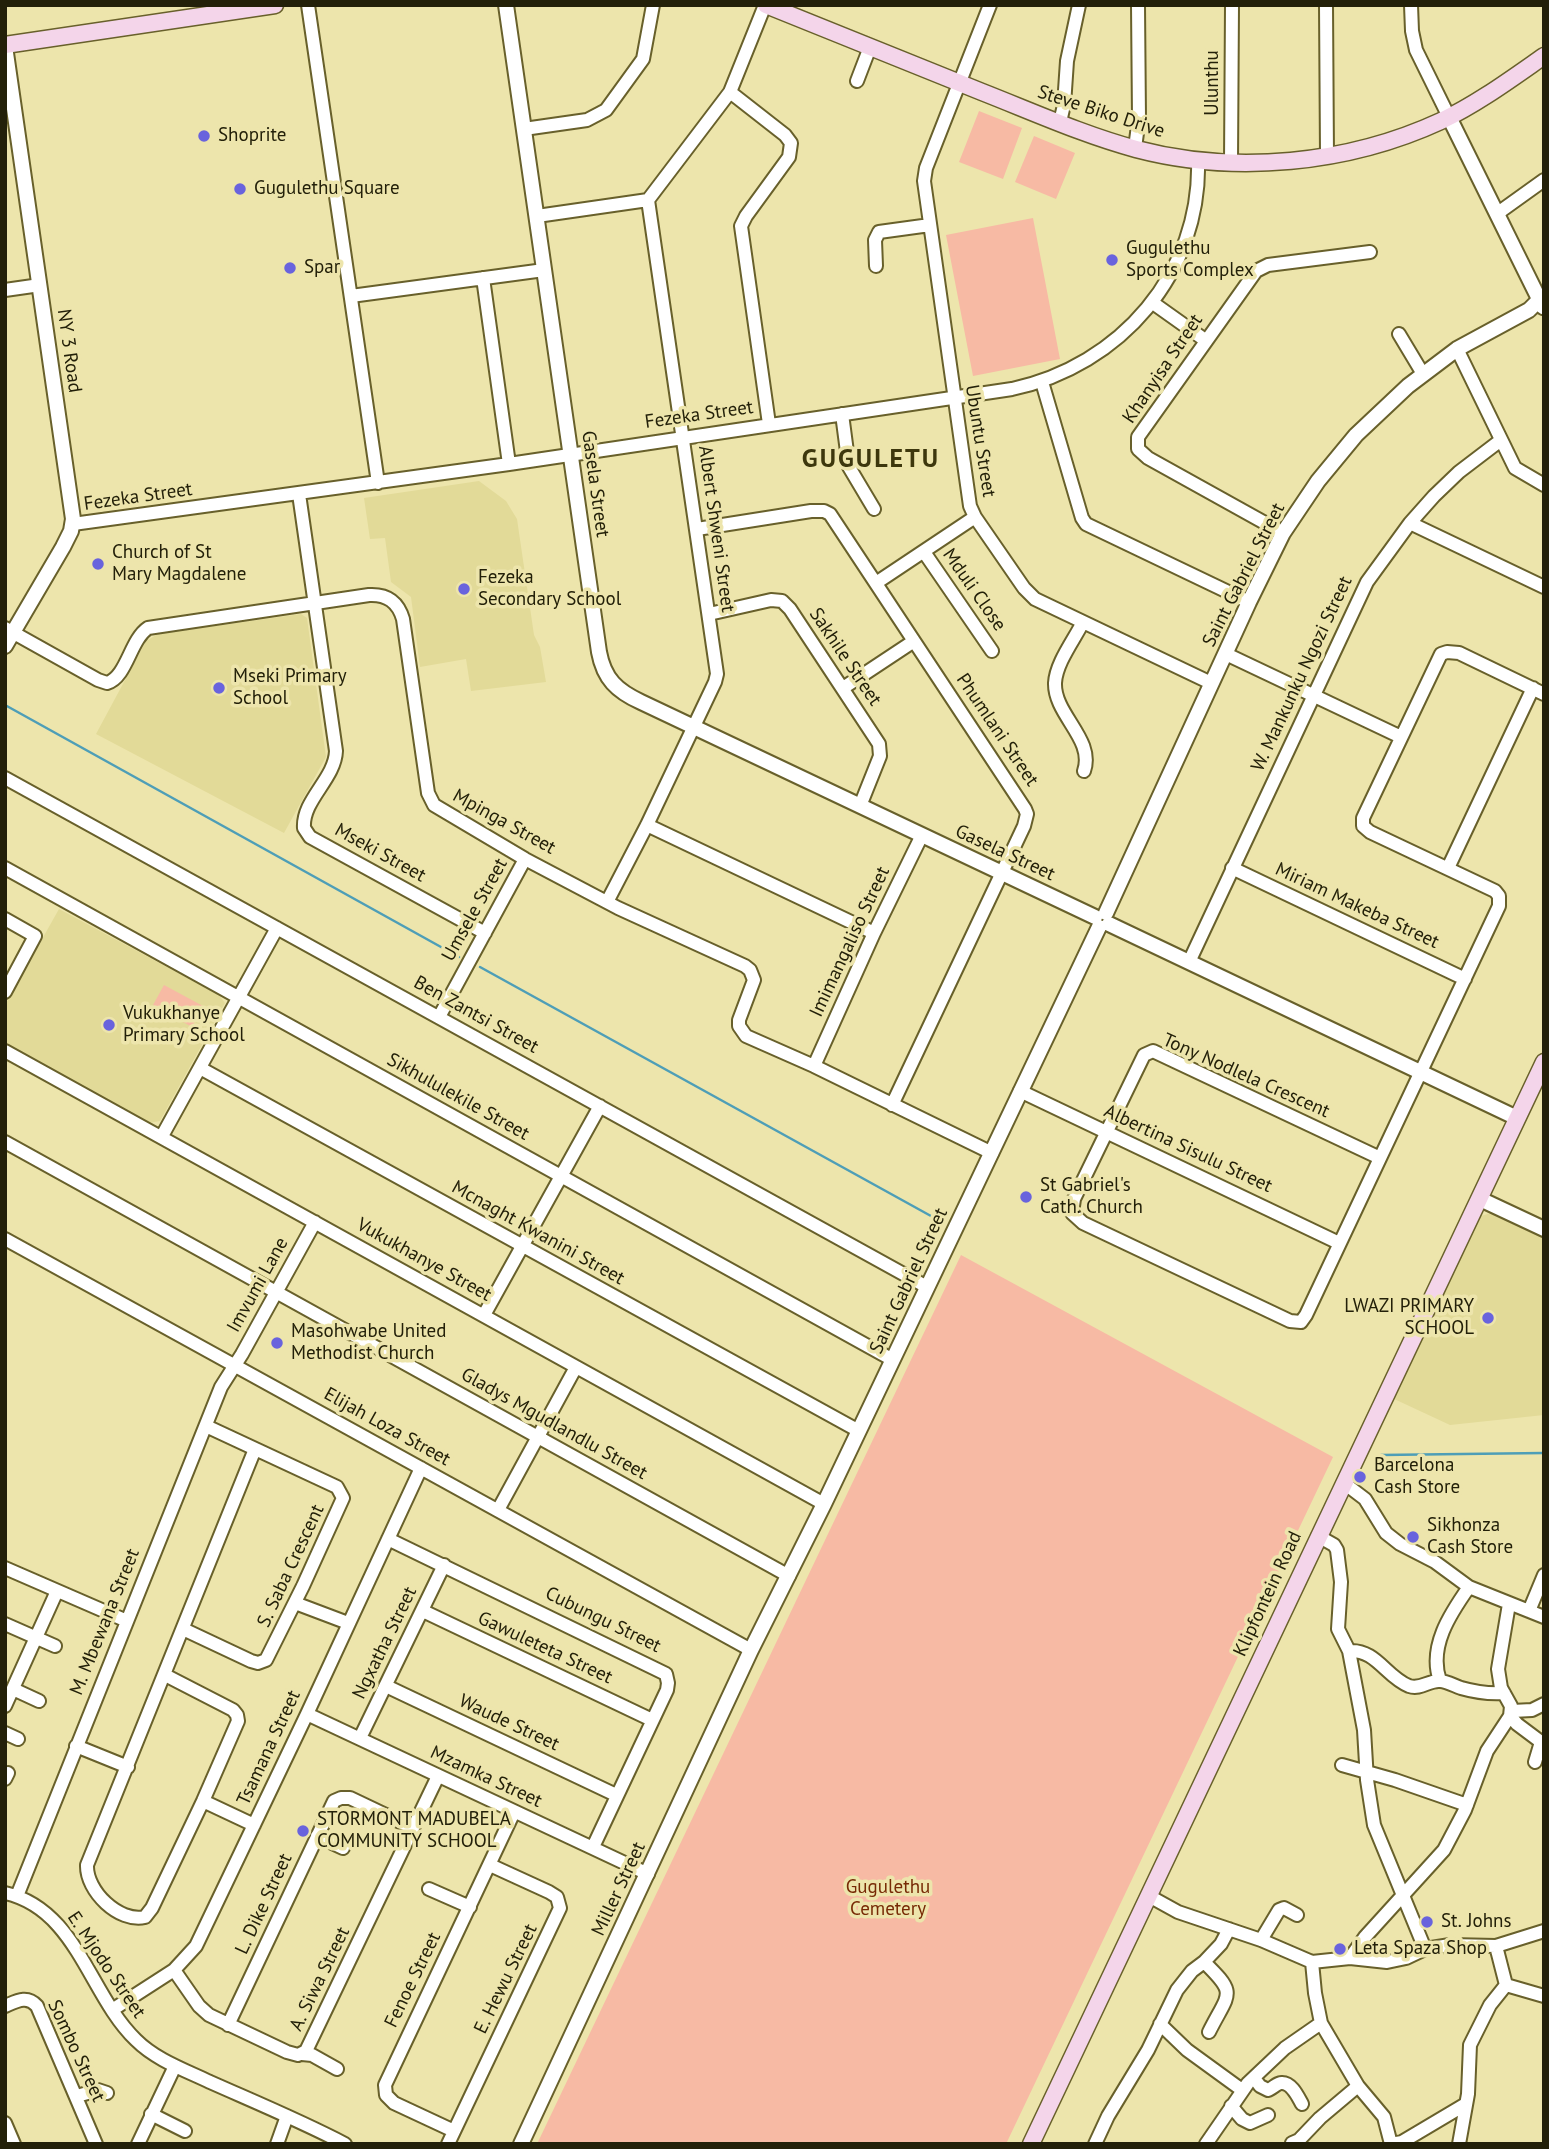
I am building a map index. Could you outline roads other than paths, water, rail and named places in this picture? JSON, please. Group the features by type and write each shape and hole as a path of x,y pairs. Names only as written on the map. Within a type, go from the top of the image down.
{"main road":[{"path":"5,46 275,5"},
{"name":"Steve Biko Drive","path":"766,5 1060,122 1135,148 1231,162 1279,162 1327,156 1404,136 1450,117 1544,56"},
{"name":"Klipfontein Road","path":"1031,2144 1544,1062"}],"street":[{"path":"307,5 378,482"},
{"name":"Gasela Street","path":"506,5 601,664 609,681 624,694 1517,1118"},
{"path":"524,129 587,120 606,110 643,59 653,5"},
{"path":"537,216 648,200 730,92 766,5"},
{"name":"Ubuntu Street","path":"990,5 925,175 953,397 967,491 975,517 1029,595 1211,683"},
{"path":"1060,122 1067,61 1079,5"},
{"path":"1135,148 1139,118 1138,5"},
{"name":"Ulunthu","path":"1231,162 1232,5"},
{"path":"1326,5 1327,156"},
{"path":"1411,5 1416,50 1542,302"},
{"name":"NY 3 Road","path":"5,46 73,524"},
{"path":"857,81 870,47"},
{"path":"730,92 785,135 791,143 789,157 741,226 769,425"},
{"name":"Fezeka Street","path":"73,524 509,464 1012,389 1042,382 1082,364 1100,352 1127,330 1153,303 1183,245 1197,182 1198,159"},
{"path":"1497,213 1544,180"},
{"name":"Albert Shweni Street","path":"607,902 647,825 717,674 648,200"},
{"path":"876,266 875,240 879,232 930,225"},
{"name":"Khanyisa Street","path":"1283,533 1148,458 1139,449 1138,437 1205,340 1261,267 1370,252"},
{"path":"351,296 544,270"},
{"path":"484,278 509,464"},
{"path":"5,290 40,285"},
{"name":"Saint Gabriel Street","path":"751,1650 992,1153 1283,533 1318,481 1356,435 1394,398 1457,349 1542,302"},
{"path":"1153,303 1205,340"},
{"path":"1398,334 1423,374"},
{"path":"1457,349 1515,468 1544,485"},
{"path":"1042,382 1086,524 1249,602"},
{"path":"842,414 849,467 874,509"},
{"name":"W. Mankunku Ngozi Street","path":"1189,961 1367,582 1410,523 1459,472 1501,440"},
{"name":"Mseki Street","path":"299,494 336,751 334,763 303,822 306,833 485,933"},
{"name":"Phumlani Street","path":"696,529 824,511 835,520 1025,809 1026,820 892,1105"},
{"path":"876,583 975,517"},
{"path":"1410,523 1544,587"},
{"path":"5,646 9,630 63,547 73,524"},
{"name":"Mduli Close","path":"925,552 992,651"},
{"name":"Mpinga Street","path":"9,630 107,683 118,676 139,635 148,628 374,594 384,596 397,605 403,619 431,801 441,810 525,859 607,902 745,966 754,980 740,1015 739,1026 742,1032 992,1153"},
{"name":"Sakhile Street","path":"709,614 771,600 782,601 790,608 876,737 880,750 878,762 860,806"},
{"path":"1083,622 1060,667 1055,683 1059,702 1086,756 1084,771"},
{"path":"843,688 914,641"},
{"path":"1339,1243 1499,909 1500,902 1495,891 1370,832 1363,826 1363,818 1439,657 1444,653 1459,653 1538,691 1448,868"},
{"path":"1226,654 1401,737"},
{"name":"Ben Zantsi Street","path":"5,778 927,1287"},
{"path":"647,825 874,933"},
{"name":"Imimangaliso Street","path":"814,1066 922,835"},
{"name":"Umsele Street","path":"439,1017 525,859"},
{"name":"Sikhululekile Street","path":"5,868 893,1360"},
{"name":"Miriam Makeba Street","path":"1232,868 1465,979"},
{"path":"5,919 35,936 11,968 5,992"},
{"path":"162,1136 277,928"},
{"name":"Vukukhanye Street","path":"5,1051 824,1504"},
{"name":"Tony Nodlela Crescent","path":"1339,1243 1301,1322 1292,1322 1083,1223 1072,1213 1074,1199 1144,1055 1153,1051 1380,1158"},
{"name":"Mcnaght Kwanini Street","path":"200,1068 859,1431"},
{"name":"Albertina Sisulu Street","path":"1020,1091 1339,1243"},
{"path":"484,1315 600,1106"},
{"name":"Gladys Mgudlandlu Street","path":"5,1142 789,1576"},
{"path":"1480,1199 1544,1228"},
{"name":"Imvumi Lane","path":"234,1365 315,1222"},
{"name":"Elijah Loza Street","path":"5,1239 751,1650"},
{"name":"M. Mbewana Street","path":"11,1894 76,1746 221,1387 234,1365"},
{"path":"498,1510 576,1367"},
{"name":"S. Saba Crescent","path":"183,1629 251,1661 263,1661 271,1654 339,1509 342,1494 337,1487 206,1426"},
{"path":"165,1675 233,1710 238,1717 203,1801 149,1913 137,1919 123,1915 98,1894 89,1879 87,1868 255,1449"},
{"name":"Tsamana Street","path":"112,2010 174,1970 190,1955 201,1937 421,1468"},
{"path":"1344,1483 1366,1499 1386,1533 1400,1544 1435,1562 1469,1587 1544,1617"},
{"path":"1318,1536 1337,1550 1341,1582 1338,1629 1349,1651 1364,1730 1366,1771 1374,1825 1425,1949"},
{"name":"Cubungu Street","path":"388,1539 664,1672 668,1686 593,1847"},
{"name":"Ngxatha Street","path":"360,1738 444,1565"},
{"path":"5,1568 127,1621"},
{"path":"1529,1611 1544,1575"},
{"path":"1440,1681 1436,1657 1444,1629 1469,1587"},
{"path":"5,1706 57,1591"},
{"path":"295,1603 348,1623"},
{"path":"1509,1604 1498,1669 1504,1693 1511,1706 1511,1714 1517,1724 1541,1742 1535,1762"},
{"name":"Gawuleteta Street","path":"423,1611 652,1720"},
{"path":"5,1624 55,1646"},
{"name":"Miller Street","path":"521,2144 751,1650"},
{"path":"1349,1651 1357,1650 1370,1656 1399,1681 1410,1686 1421,1687 1440,1681 1469,1690 1504,1693"},
{"name":"Waude Street","path":"386,1686 616,1795"},
{"path":"13,1689 40,1700"},
{"path":"1350,1958 1365,1937 1444,1850 1467,1805 1487,1751 1511,1714 1532,1710 1544,1704"},
{"name":"Mzamka Street","path":"307,1714 648,1874"},
{"path":"5,1733 18,1739"},
{"path":"76,1746 128,1767"},
{"path":"1342,1765 1467,1805"},
{"name":"A. Siwa Street","path":"174,1970 199,2006 228,2025 287,2052 302,2054 311,2044 438,1776"},
{"name":"L. Dike Street","path":"228,2025 332,1804 341,1798 354,1800 412,1828"},
{"path":"203,1801 254,1825"},
{"name":"Fenoe Street","path":"454,2130 394,2103 388,2098 384,2088 514,1812"},
{"path":"317,1836 343,1847"},
{"name":"E. Hewu Street","path":"448,2144 560,1908 557,1897 549,1892 490,1865"},
{"path":"429,1889 470,1907"},
{"name":"E. Mjodo Street","path":"11,1894 40,1909 63,1931 112,2010 138,2043 175,2066 345,2144"},
{"path":"1149,1896 1178,1912 1261,1940 1312,1962 1350,1958 1387,1962 1406,1958 1425,1949 1450,1945 1496,1946 1544,1931"},
{"path":"1261,1940 1279,1910 1286,1909 1297,1915"},
{"path":"1095,2144 1184,1979 1221,1944 1229,1929"},
{"path":"1496,1946 1506,1985"},
{"path":"1204,1962 1226,1984 1228,1993 1209,2032"},
{"path":"1312,1962 1321,2023 1358,2086 1384,2117 1397,2143 1466,2104"},
{"path":"1506,1985 1544,1996"},
{"path":"1459,2144 1466,2104 1470,2045 1490,2005 1506,1985"},
{"name":"Sombo Street","path":"5,2006 23,1999 31,2000 37,2006 96,2144"},
{"path":"1206,2144 1242,2090 1285,2048 1321,2023"},
{"path":"1160,2024 1187,2050 1242,2090"},
{"path":"302,2054 312,2055 337,2069"},
{"path":"138,2144 175,2066"},
{"path":"1254,2078 1260,2086 1268,2090 1279,2083 1285,2083 1296,2093 1302,2104"},
{"path":"1292,2143 1358,2086"},
{"path":"76,2096 98,2090 107,2093"},
{"path":"1231,2106 1241,2119 1250,2123 1268,2115"},
{"path":"151,2114 185,2131"},
{"path":"276,2144 287,2116"},
{"path":"5,2123 14,2144"}],"waterway":[{"path":"5,705 459,957"},
{"path":"480,967 940,1221"},
{"path":"1381,1455 1544,1453"}],"place":[{"name":"Shoprite","path":"204,136"},
{"name":"Gugulethu Square","path":"240,189"},
{"name":"Gugulethu Sports Complex","path":"1112,260"},
{"name":"Spar","path":"290,268"},
{"name":"Church of St Mary Magdalene","path":"98,564"},
{"name":"Fezeka Secondary School","path":"464,589"},
{"name":"Mseki Primary School","path":"219,688"},
{"name":"Vukukhanye Primary School","path":"109,1025"},
{"name":"St Gabriel's Cath. Church","path":"1026,1197"},
{"name":"LWAZI PRIMARY SCHOOL","path":"1488,1318"},
{"name":"Masohwabe United Methodist Church","path":"277,1343"},
{"name":"Barcelona Cash Store","path":"1360,1477"},
{"name":"Sikhonza Cash Store","path":"1413,1537"},
{"name":"STORMONT MADUBELA COMMUNITY SCHOOL","path":"303,1831"},
{"name":"St. Johns","path":"1427,1922"},
{"name":"Leta Spaza Shop","path":"1340,1949"}],"district":[{"name":"GUGULETU","path":"871,460"}],"park label":[{"name":"Gugulethu Cemetery","path":"888,1899"}]}
